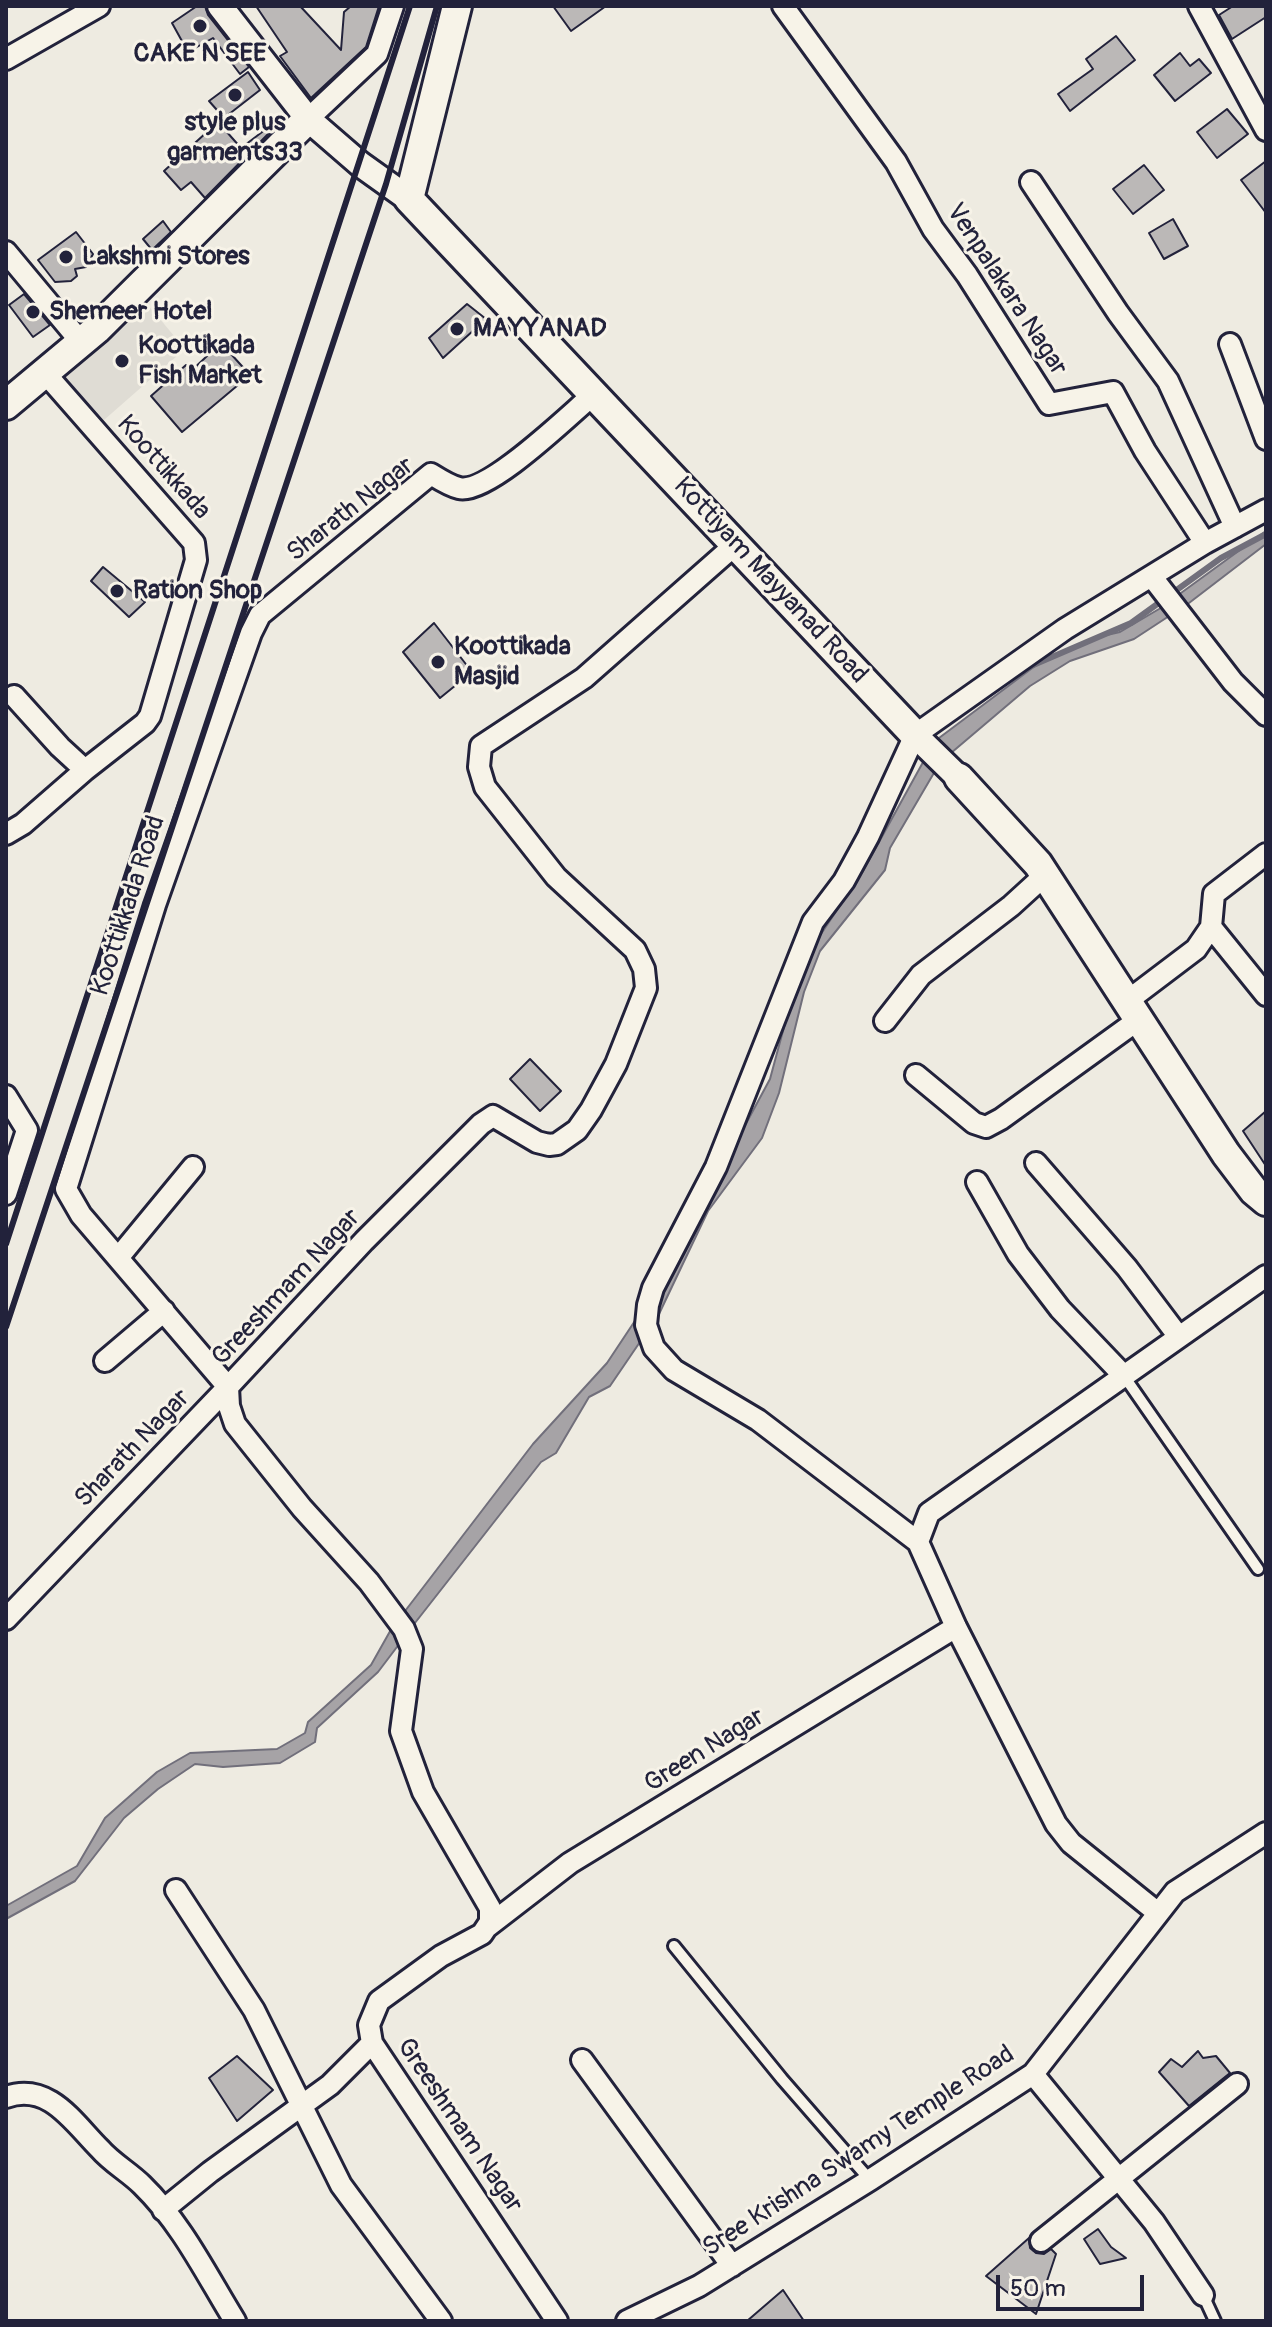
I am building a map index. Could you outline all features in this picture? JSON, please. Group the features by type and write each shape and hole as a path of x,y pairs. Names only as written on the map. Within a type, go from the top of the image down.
{"main road":[{"path":"409,199 457,6"},
{"path":"6,405 81,342 308,119"},
{"name":"Kottiyam Mayyanad Road","path":"409,199 915,735"},
{"name":"Kottiyam Mayyanad Road","path":"959,778 1038,864 1226,1154 1254,1191 1266,1201"}],"street":[{"path":"6,59 99,6"},
{"name":"Kottiyam Mayyanad Road","path":"220,6 308,119 360,164 409,199"},
{"path":"308,119 377,54 393,6"},
{"name":"Venpalakara Nagar","path":"783,6 896,162 933,229 967,275 1049,404 1113,392 1145,451 1205,543"},
{"path":"1199,6 1266,130"},
{"path":"1031,182 1118,313 1168,381 1235,527"},
{"path":"6,252 81,342"},
{"path":"1230,344 1266,439"},
{"name":"Koottikkada","path":"45,373 197,550 150,716 85,770"},
{"name":"Sharath Nagar","path":"260,615 431,474 461,489 496,477 594,394"},
{"path":"1158,1913 1063,1835 956,1627 918,1542 758,1420 674,1370 654,1348 646,1325 653,1288 716,1167 813,922 844,881 868,837 915,735 1065,629 1155,581 1205,543 1266,510"},
{"name":"Greeshmam Nagar","path":"557,2321 372,2043 369,2025 379,2001 441,1956 482,1934 490,1922 490,1908 423,1792 401,1731 412,1649 393,1611 302,1508 235,1424 229,1406 228,1387 364,1241 481,1124 493,1116 537,1142 557,1144 577,1130 591,1110 622,1051 646,988 644,969 635,950 556,877 485,787 479,767 481,746 584,678 736,544"},
{"path":"1155,581 1233,682 1266,715"},
{"name":"Koottikkada Road","path":"81,1215 66,1189 155,905 260,615"},
{"path":"6,834 23,824 85,770 14,696"},
{"name":"Kottiyam Mayyanad Road","path":"915,735 959,778"},
{"path":"916,1075 974,1123 986,1127 1001,1119 1132,1011 1196,949 1211,927 1214,894 1266,854"},
{"path":"885,1021 921,975 1011,906 1045,875"},
{"path":"1211,927 1266,995"},
{"path":"6,1096 27,1130 6,1194"},
{"path":"1036,1163 1127,1268 1179,1337"},
{"path":"118,1258 193,1167"},
{"path":"977,1182 1018,1254 1060,1309 1124,1376"},
{"name":"Sharath Nagar","path":"6,1619 228,1387 81,1215"},
{"path":"918,1542 929,1513 1266,1276"},
{"path":"105,1361 164,1311"},
{"name":"Green Nagar","path":"487,1927 570,1863 956,1627"},
{"name":"Sree Krishna Swamy Temple Road","path":"627,2321 651,2316 1033,2074 1175,1892 1266,1833"},
{"path":"176,1890 254,2010 341,2185 441,2321"},
{"path":"163,2210 330,2085 372,2043"},
{"path":"582,2060 732,2266"},
{"path":"1033,2074 1154,2222 1203,2295"},
{"path":"1041,2241 1237,2084"},
{"path":"6,2097 15,2094 44,2095 77,2124 102,2152 142,2185 186,2239 235,2321"}],"lane":[{"path":"1124,1376 1258,1569"},
{"path":"674,1946 782,2079 870,2180"},
{"path":"1203,2295 1215,2321"}],"shaded area":[{"name":"Koottikada Fish Market","path":"144,300 185,349 104,420 60,373"},
{"path":"1266,531 1266,544 1189,603 1134,639 1070,661 1030,686 951,753 935,741 1039,663 1098,637 1120,632 1159,609"},
{"path":"927,755 938,766 890,848 885,870 820,951 804,992 779,1093 762,1138 708,1211 659,1314 610,1386 589,1397 556,1453 541,1462 411,1628 402,1615 533,1444 607,1363 662,1280 770,1079 801,964 863,871"},
{"path":"393,1626 403,1639 378,1672 317,1728 315,1742 280,1763 223,1767 195,1764 158,1789 124,1818 75,1881 6,1919 6,1906 77,1866 105,1818 157,1772 190,1753 277,1749 305,1733 308,1722 371,1665"}],"building":[{"name":"CAKE N SEE","path":"197,6 205,6 208,15 249,67 240,74 213,38 188,52 172,23"},
{"path":"256,6 300,6 341,50 344,12 351,6 379,6 366,47 311,98 280,56 287,52"},
{"path":"553,6 606,6 571,31"},
{"path":"1233,6 1266,6 1266,17 1232,39 1219,15"},
{"path":"1116,36 1135,60 1070,111 1058,94 1093,69 1086,59"},
{"path":"1180,53 1190,66 1199,59 1211,73 1175,101 1154,75"},
{"name":"style plus garments33","path":"248,72 260,90 224,118 209,101"},
{"path":"1227,109 1248,134 1217,158 1197,132"},
{"path":"218,122 241,148 270,126 273,129 205,198 191,182 181,190 164,171"},
{"path":"1266,161 1266,213 1241,180"},
{"path":"1144,165 1164,190 1133,214 1113,189"},
{"path":"1173,219 1188,246 1164,259 1149,233"},
{"path":"163,221 171,232 152,250 143,239"},
{"name":"Lakshmi Stores","path":"76,232 93,254 86,267 75,269 77,276 71,281 55,282 38,260"},
{"name":"Shemeer Hotel","path":"24,294 50,325 33,337 9,305"},
{"name":"MAYYANAD","path":"467,304 486,319 443,358 429,338"},
{"path":"221,343 250,375 182,432 151,396 186,365 191,371"},
{"name":"Ration Shop","path":"103,567 145,602 129,617 91,581"},
{"name":"Koottikada Masjid","path":"434,623 472,672 440,698 403,652"},
{"path":"530,1059 561,1091 540,1111 510,1079"},
{"path":"1266,1111 1266,1166 1243,1131"},
{"path":"1198,2051 1203,2058 1216,2056 1230,2073 1189,2106 1159,2072 1171,2059 1182,2067"},
{"path":"237,2056 273,2090 237,2121 209,2078"},
{"path":"1098,2229 1111,2247 1126,2258 1100,2264 1084,2239"},
{"path":"1029,2238 1030,2248 1036,2253 1044,2254 1051,2249 1056,2254 1036,2314 986,2276"},
{"path":"783,2290 804,2321 747,2321"}],"waterway":[{"path":"1024,669 1131,623 1221,558 1266,534"}],"railway":[{"path":"6,1244 410,6"},
{"path":"6,1327 386,184 437,6"}],"place":[{"name":"CAKE N SEE","path":"200,26"},
{"name":"style plus garments33","path":"235,95"},
{"name":"Lakshmi Stores","path":"66,257"},
{"name":"Shemeer Hotel","path":"33,312"},
{"name":"MAYYANAD","path":"457,329"},
{"name":"Koottikada Fish Market","path":"122,361"},
{"name":"Ration Shop","path":"117,591"},
{"name":"Koottikada Masjid","path":"438,662"}]}
